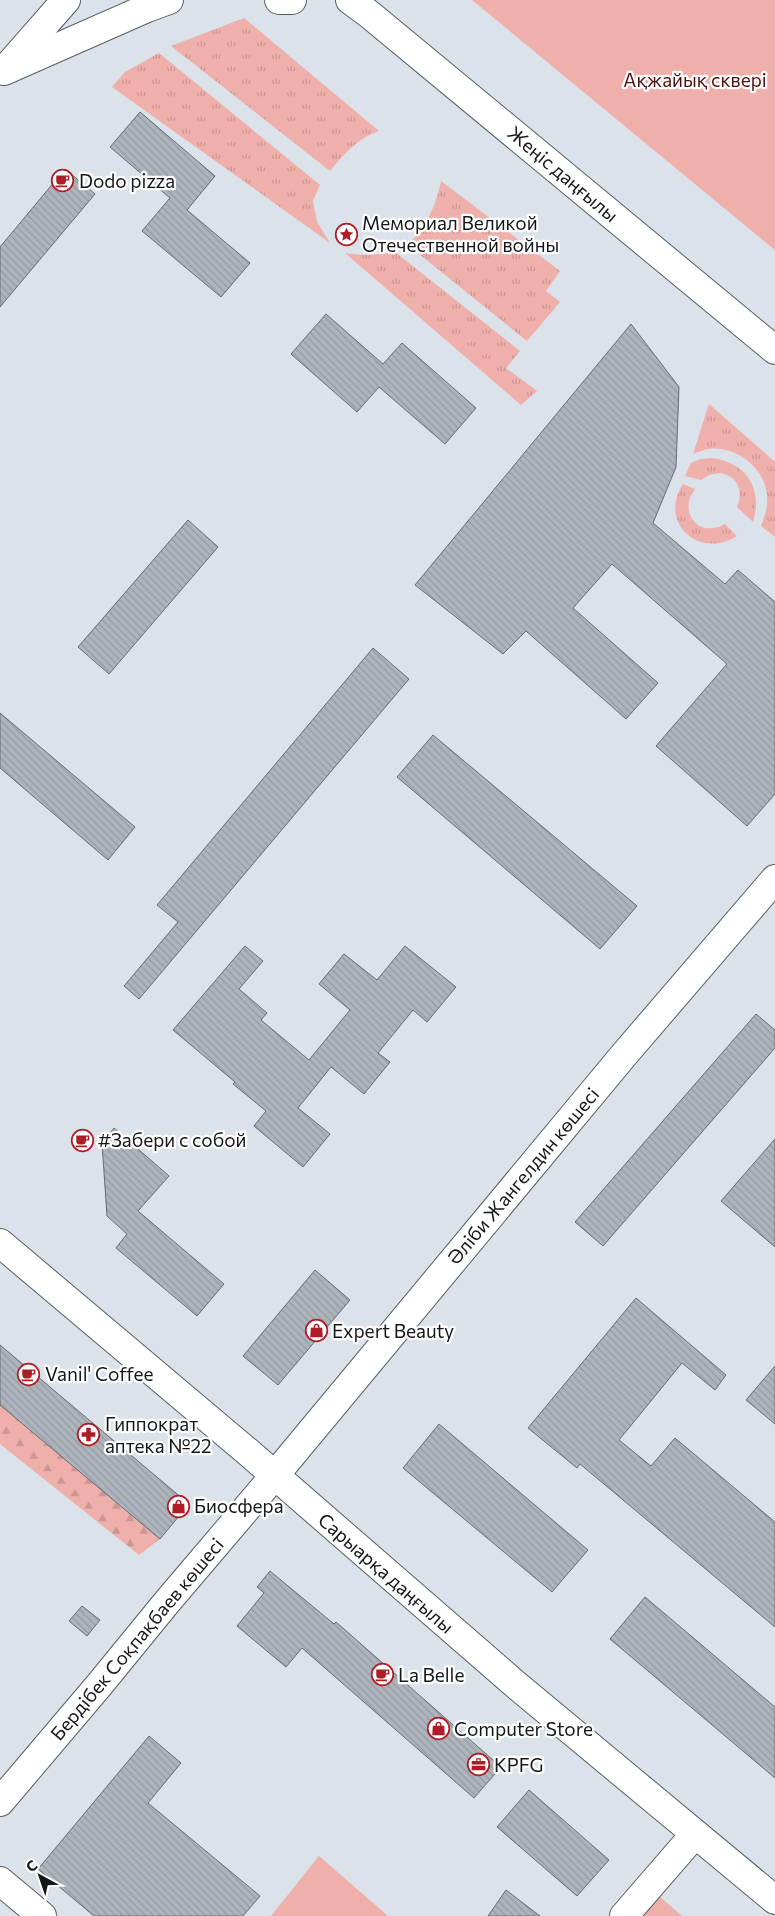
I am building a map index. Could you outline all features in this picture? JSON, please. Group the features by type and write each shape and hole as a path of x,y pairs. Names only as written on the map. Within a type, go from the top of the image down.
{"main road":[{"path":"2,74 66,0"},
{"path":"2,74 147,8 169,0"},
{"path":"279,0 292,0"},
{"name":"Жеңіс даңғылы","path":"361,5 775,350"},
{"name":"Әліби Жангелдин көшесі","path":"274,1475 623,1056 775,880"},
{"name":"Сарыарқа даңғылы","path":"0,1243 274,1475 508,1678 775,1900"},
{"name":"Бердібек Соқпақбаев көшесі","path":"0,1802 274,1475"},
{"path":"624,1916 695,1834"},
{"path":"0,1881 42,1916"}],"green space":[{"name":"Ақжайық сквері","path":"472,0 775,0 775,250"},
{"path":"244,18 379,131 358,142 330,171 171,46"},
{"path":"159,53 320,185 313,201 317,222 330,243 112,87 125,72"},
{"path":"441,181 560,271 546,291 560,302 527,341 408,245 420,231 429,216"},
{"path":"395,252 520,351 506,368 537,391 521,405 345,253 370,255"},
{"path":"709,404 775,462 775,537 761,526 766,511 767,495 761,476 755,468 747,460 729,451 708,449 693,454"},
{"path":"712,458 735,465 749,479 756,499 753,522 737,507 740,498 739,489 731,477 717,473 701,480 685,476 691,463 701,459"},
{"path":"683,484 695,489 688,506 690,514 699,526 716,528 725,524 737,536 723,542 709,543 697,540 686,534 679,524 676,512 677,498"},
{"path":"0,1405 160,1539 139,1555 0,1444"},
{"path":"319,1856 388,1916 271,1916"},
{"path":"659,1896 682,1916 642,1916"}],"building":[{"path":"140,112 215,176 187,210 250,263 221,297 142,231 170,198 110,147"},
{"path":"65,169 95,194 0,307 0,247"},
{"path":"326,314 383,364 402,343 476,408 445,444 379,387 357,412 291,354"},
{"path":"631,324 679,387 676,467 653,523 725,584 738,570 775,602 775,794 747,826 656,746 727,664 612,564 573,608 658,683 626,719 526,631 503,654 415,585"},
{"path":"188,520 218,547 109,674 78,647"},
{"path":"373,648 409,679 139,999 124,986 178,922 157,905"},
{"path":"0,713 135,827 108,860 0,768"},
{"path":"433,735 637,906 600,949 397,777"},
{"path":"245,946 263,961 239,989 267,1013 261,1020 309,1060 350,1010 319,984 344,954 377,980 405,946 456,987 427,1022 413,1010 378,1053 390,1062 364,1094 331,1067 298,1108 330,1134 303,1167 254,1126 266,1111 233,1084 235,1082 173,1030"},
{"path":"756,1014 775,1030 775,1048 603,1246 575,1222"},
{"path":"114,1128 169,1176 138,1211 224,1284 197,1316 116,1248 127,1234 107,1216 102,1143"},
{"path":"775,1139 775,1247 721,1201"},
{"path":"315,1270 350,1300 278,1385 243,1356"},
{"path":"636,1298 726,1375 715,1390 682,1363 619,1440 651,1466 675,1438 775,1522 775,1627 580,1464 577,1468 528,1428"},
{"path":"0,1345 189,1504 160,1539 0,1405"},
{"path":"775,1366 775,1424 746,1400"},
{"path":"439,1424 588,1550 552,1592 403,1468"},
{"path":"270,1571 334,1624 336,1622 501,1767 474,1798 302,1648 286,1667 237,1626 264,1593 257,1587"},
{"path":"645,1597 775,1707 775,1778 610,1639"},
{"path":"82,1606 100,1620 87,1636 69,1621"},
{"path":"149,1736 181,1763 148,1803 260,1896 243,1916 94,1916 38,1869"},
{"path":"529,1790 609,1860 577,1896 497,1827"},
{"path":"506,1890 540,1916 488,1916"}],"place":[{"name":"Dodo pizza","path":"63,181"},
{"name":"Мемориал Великой Отечественной войны","path":"346,234"},
{"name":"#Забери с собой","path":"82,1140"},
{"name":"Expert Beauty","path":"316,1331"},
{"name":"Vanil' Coffee","path":"29,1374"},
{"name":"Гиппократ аптека №22","path":"89,1435"},
{"name":"Биосфера","path":"178,1506"},
{"name":"La Belle","path":"382,1675"},
{"name":"Computer Store","path":"438,1729"},
{"name":"KPFG","path":"478,1765"}]}
